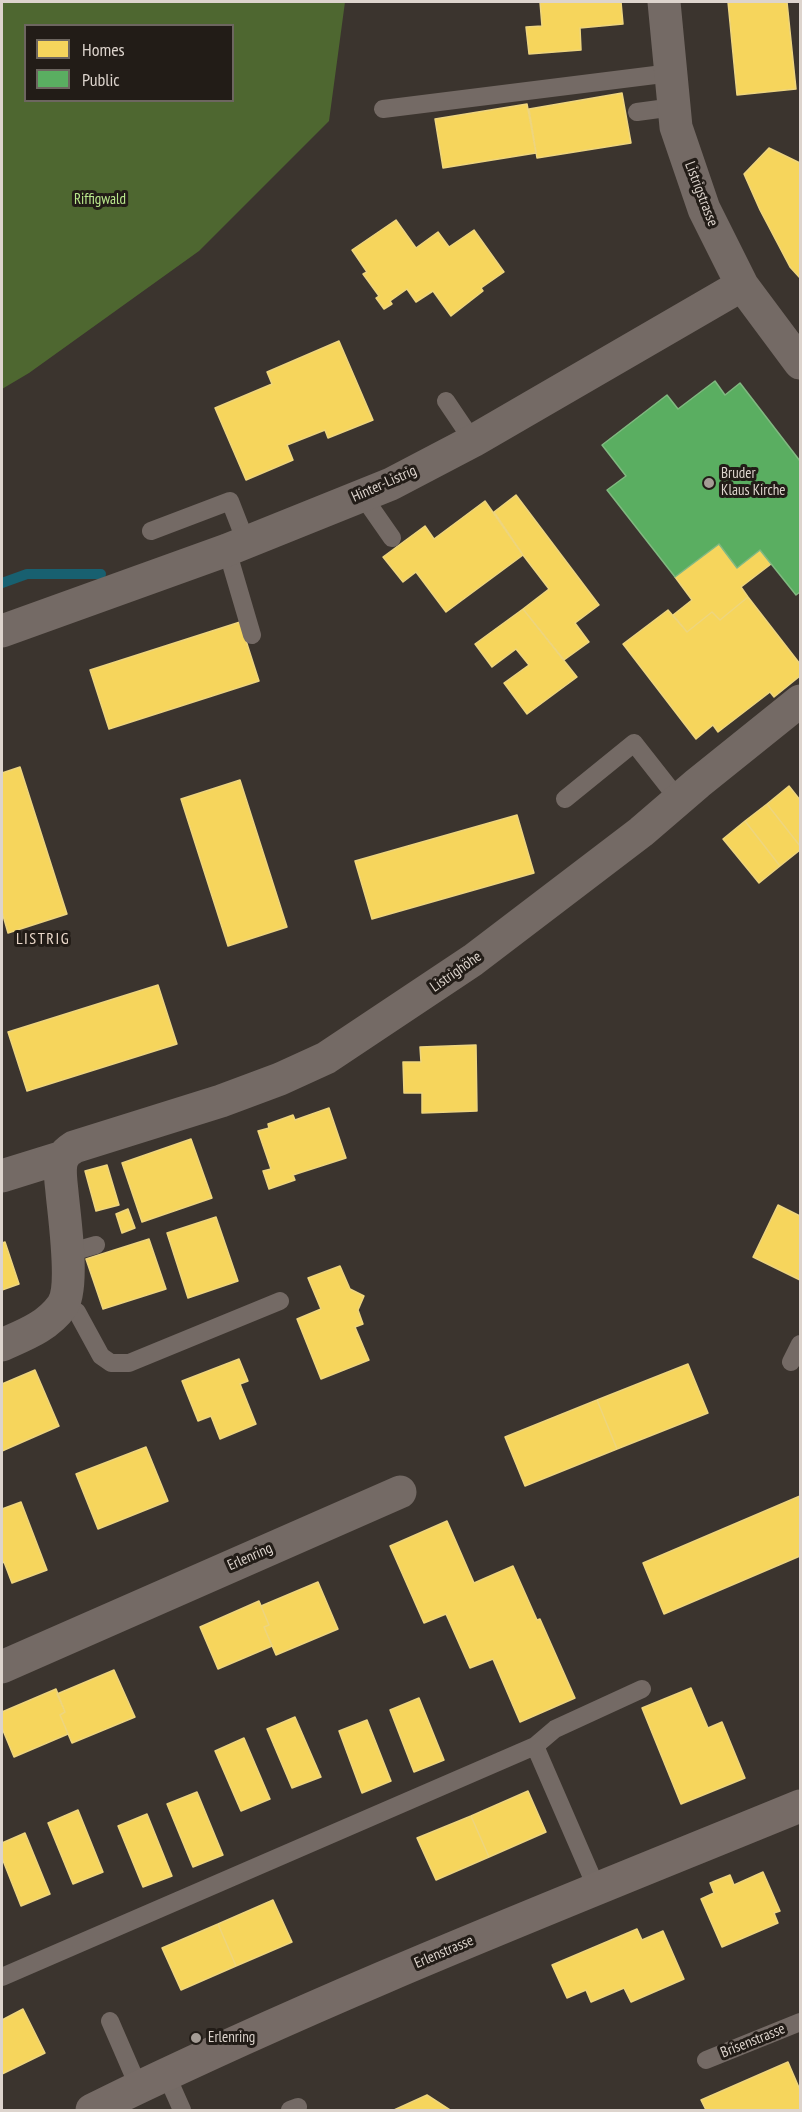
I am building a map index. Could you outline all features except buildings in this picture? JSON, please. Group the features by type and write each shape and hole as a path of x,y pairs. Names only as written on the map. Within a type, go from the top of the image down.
{"street":[{"name":"Listrigstrasse","path":"664,2 676,127 704,209 742,285 801,363"},
{"name":"Hinter-Listrig","path":"2,631 237,546 391,484 473,441 742,285"},
{"name":"Listrighöhe","path":"2,1176 63,1157 74,1147 221,1101 326,1058 473,960 641,832 678,799 801,701"},
{"path":"2,1345 39,1328 64,1304 68,1282 82,1249 60,1175 63,1157"},
{"name":"Erlenring","path":"2,1667 400,1492"},
{"name":"Erlenstrasse","path":"127,2096 423,1960 801,1806"}],"lane":[{"path":"383,109 671,73"},
{"path":"638,112 675,107"},
{"path":"446,400 473,441"},
{"path":"362,495 392,538"},
{"path":"152,531 230,501 252,635"},
{"path":"565,799 634,743 678,799"},
{"path":"64,1304 77,1312 101,1356 111,1363 129,1363 280,1301"},
{"path":"791,1362 801,1344"},
{"path":"2,1977 535,1746 555,1729 642,1689"},
{"path":"535,1746 597,1889"},
{"path":"110,2021 127,2096 182,2110"},
{"name":"Brisenstrasse","path":"706,2060 801,2022"}],"green space":[{"name":"Riffigwald","path":"2,2 345,2 329,121 199,251 29,373 2,389"}],"waterway":[{"path":"2,583 27,574 101,574"}],"place":[{"name":"Bruder Klaus Kirche","path":"709,483"},
{"name":"Erlenring","path":"196,2038"}],"district":[{"name":"LISTRIG","path":"43,939"}]}
